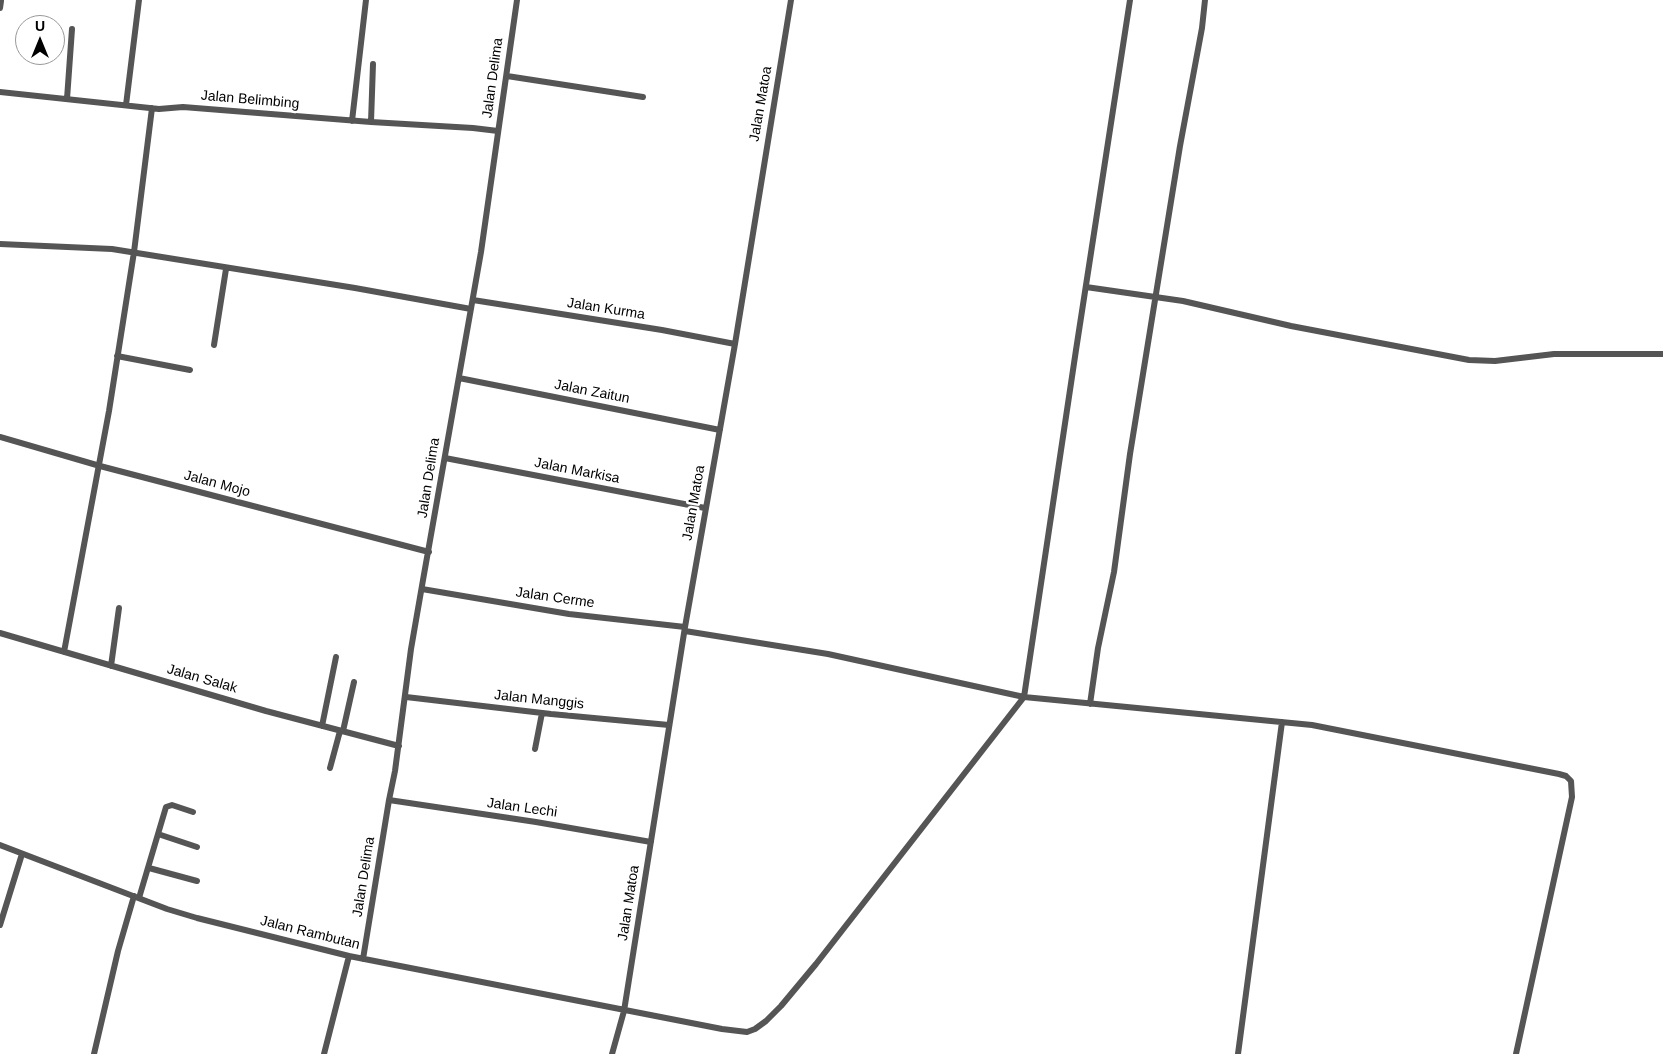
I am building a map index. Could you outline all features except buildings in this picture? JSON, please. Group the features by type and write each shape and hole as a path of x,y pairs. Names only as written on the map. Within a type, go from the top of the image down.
{"street":[{"path":"126,105 139,0"},
{"path":"352,121 366,0"},
{"name":"Jalan Delima","path":"363,959 389,800 396,771 398,746 422,589 473,300 517,0"},
{"name":"Jalan Matoa","path":"612,1054 624,1011 669,725 705,508 735,344 791,0"},
{"path":"1024,697 1130,0"},
{"path":"1090,704 1098,648 1114,572 1130,454 1155,296 1202,28 1205,0"},
{"path":"0,8 1,1"},
{"path":"67,99 72,29"},
{"path":"371,122 373,64"},
{"path":"507,76 644,97"},
{"name":"Jalan Belimbing","path":"0,92 152,108 183,107 498,131"},
{"path":"64,652 100,466 134,252 152,108"},
{"path":"0,244 134,252 226,269 355,288 471,310"},
{"path":"214,344 226,269"},
{"path":"1086,287 1155,296 1291,326 1468,360 1495,361 1554,354 1663,354"},
{"name":"Jalan Kurma","path":"473,300 662,330 735,344"},
{"path":"117,356 190,370"},
{"name":"Jalan Zaitun","path":"460,378 720,430"},
{"name":"Jalan Mojo","path":"0,437 100,466 429,552"},
{"name":"Jalan Markisa","path":"445,458 705,508"},
{"name":"Jalan Cerme","path":"422,589 569,614 685,629 828,654 1024,697 1322,727 1566,776 1571,781 1572,797 1516,1054"},
{"path":"111,666 120,608"},
{"name":"Jalan Salak","path":"0,633 322,726 398,746"},
{"path":"322,726 336,657"},
{"path":"330,768 354,682"},
{"name":"Jalan Manggis","path":"406,697 542,713 669,725"},
{"name":"Jalan Rambutan","path":"0,845 197,918 349,956 624,1011 742,1032 750,1031 781,1006 1024,697"},
{"path":"535,749 542,713"},
{"path":"1238,1054 1282,722"},
{"name":"Jalan Lechi","path":"389,800 536,822 651,842"},
{"path":"94,1054 122,935 149,868 167,806 172,805 193,812"},
{"path":"158,834 197,847"},
{"path":"0,924 22,854"},
{"path":"149,868 197,881"},
{"path":"324,1054 349,956"}]}
